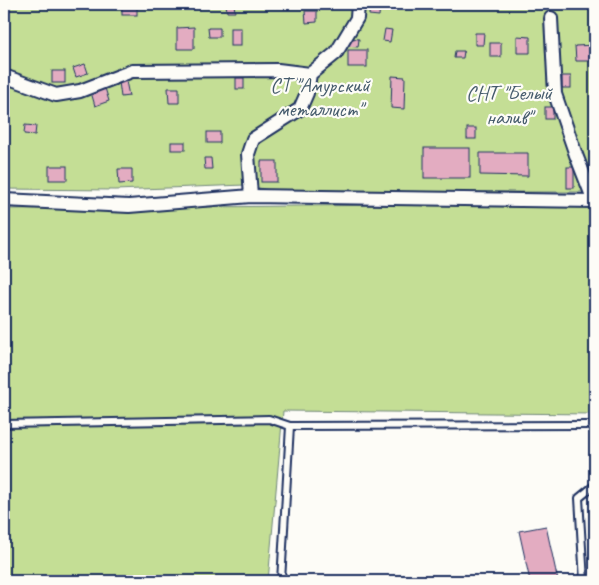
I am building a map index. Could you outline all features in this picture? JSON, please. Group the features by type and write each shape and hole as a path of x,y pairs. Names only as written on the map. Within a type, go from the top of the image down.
{"street":[{"path":"251,196 248,154 253,139 300,109 307,93 310,74 336,53 357,18 358,4"},
{"path":"4,200 129,206 251,196 595,200 576,155 555,94 550,18"},
{"path":"4,76 56,94 80,91 132,71 278,70 310,74"}],"lane":[{"path":"4,424 269,419 290,426 595,425"},
{"path":"281,581 290,426"},
{"path":"584,581 579,498 595,485"}],"green space":[{"name":"СТ \"Амурский металлист\"","path":"4,4 595,4 595,192 279,192 245,185 115,190 4,189"},
{"path":"595,203 595,414 283,411 268,581 4,581 4,209"}],"building":[{"path":"122,4 137,4 137,15 122,15"},
{"path":"226,4 234,4 235,12 227,12"},
{"path":"370,4 380,4 379,16 369,15"},
{"path":"305,11 317,11 317,22 306,23"},
{"path":"194,27 194,49 177,49 177,28"},
{"path":"208,28 220,28 220,37 209,37"},
{"path":"230,28 241,28 241,46 230,46"},
{"path":"385,29 392,30 390,42 383,41"},
{"path":"475,33 484,33 483,45 475,45"},
{"path":"517,36 530,37 530,53 517,53"},
{"path":"346,38 359,39 358,47 345,46"},
{"path":"490,43 501,43 501,57 490,57"},
{"path":"595,45 595,61 576,61 575,46"},
{"path":"348,50 367,50 367,67 348,67"},
{"path":"455,51 464,51 463,58 454,58"},
{"path":"85,64 88,73 76,77 73,68"},
{"path":"52,71 65,71 65,83 52,83"},
{"path":"392,76 405,77 404,109 391,108"},
{"path":"562,76 571,76 571,88 562,88"},
{"path":"236,78 244,78 244,89 236,89"},
{"path":"126,81 129,96 121,97 119,82"},
{"path":"105,88 109,101 95,106 91,92"},
{"path":"168,88 179,88 179,103 169,103"},
{"path":"545,107 553,107 553,119 545,119"},
{"path":"25,125 36,126 35,135 24,134"},
{"path":"467,128 476,128 476,139 467,139"},
{"path":"207,132 220,132 220,143 207,143"},
{"path":"171,142 185,142 185,150 171,150"},
{"path":"424,148 470,148 470,178 424,178"},
{"path":"480,153 528,153 528,176 480,175"},
{"path":"204,158 211,158 212,169 205,169"},
{"path":"261,161 277,161 277,182 261,182"},
{"path":"49,166 67,166 67,180 49,180"},
{"path":"567,167 574,167 574,188 567,188"},
{"path":"118,169 132,169 132,183 119,184"},
{"path":"546,526 558,581 530,581 519,531"}],"park label":[{"name":"СНТ \"Белый налив\"","path":"509,105"}]}
